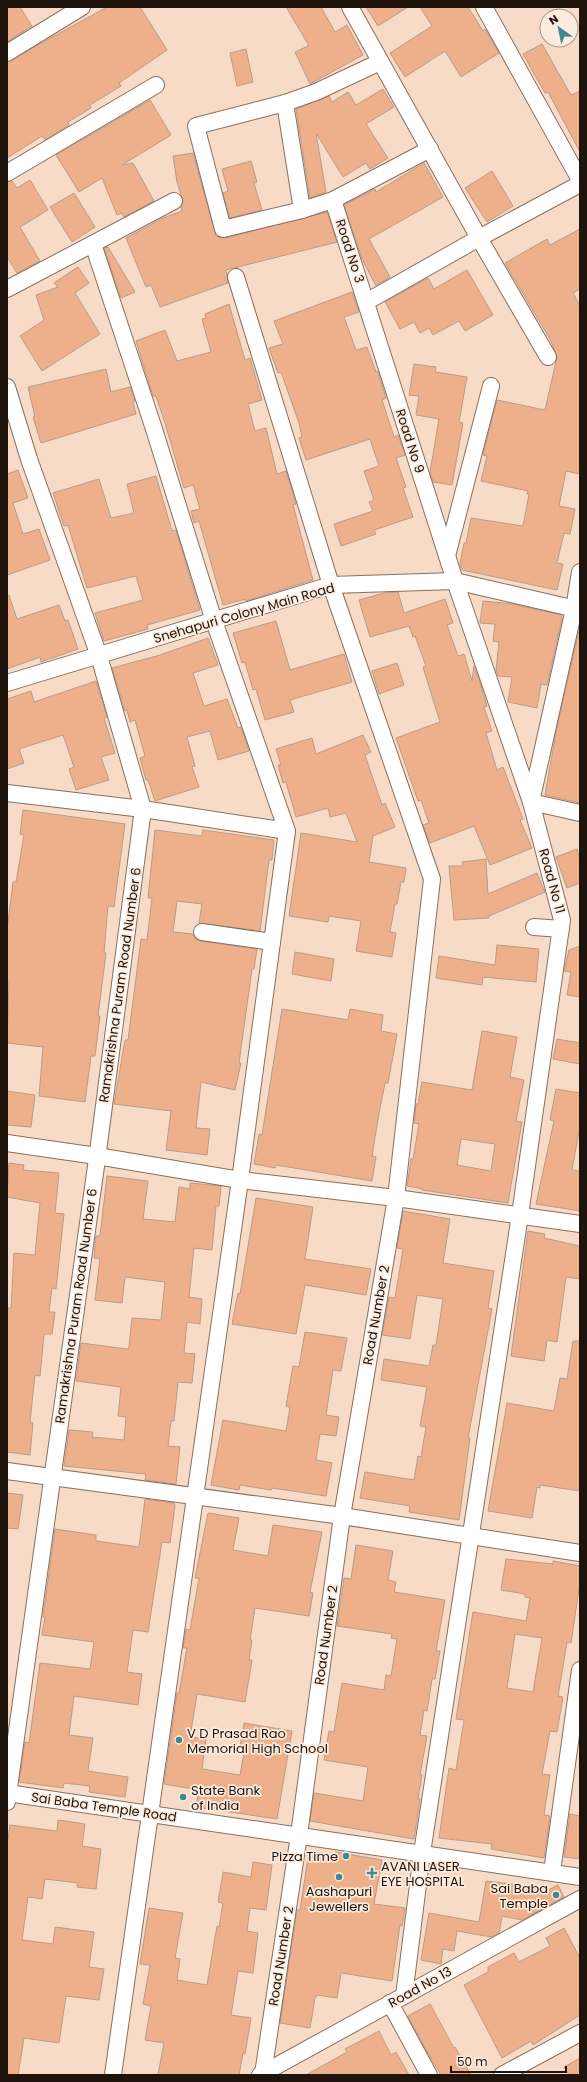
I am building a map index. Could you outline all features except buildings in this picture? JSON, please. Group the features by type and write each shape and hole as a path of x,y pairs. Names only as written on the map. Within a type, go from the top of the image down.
{"street":[{"path":"350,7 479,238 548,357"},
{"path":"484,7 580,180"},
{"path":"7,53 80,8"},
{"path":"380,62 328,88 285,103 196,126 223,229 302,210 333,200 430,149"},
{"path":"7,173 156,86"},
{"path":"285,103 302,210"},
{"path":"366,302 479,238 580,184"},
{"name":"Road No 3","path":"333,200 366,302"},
{"path":"7,289 174,201"},
{"path":"92,244 153,426 214,621 287,831 240,1180 113,2075"},
{"name":"Road Number 2","path":"236,277 332,585 432,879 396,1198 342,1516 299,1835 261,2074"},
{"name":"Road No 9","path":"366,302 455,581"},
{"path":"447,556 491,386"},
{"path":"7,387 29,460 99,656 143,809"},
{"path":"580,572 577,609 531,802 580,813"},
{"name":"Snehapuri Colony Main Road","path":"7,683 332,585 455,581 577,609"},
{"name":"Road No 11","path":"397,2000 422,1853 469,1536 520,1215 562,920 531,802 455,581"},
{"path":"7,793 143,809 287,831"},
{"name":"Ramakrishna Puram Road Number 6","path":"7,1796 97,1156 143,809"},
{"path":"534,927 561,929"},
{"path":"202,932 272,942"},
{"path":"7,1143 97,1156 240,1180 396,1198 580,1224"},
{"path":"7,1471 342,1516 580,1553"},
{"path":"552,1872 580,1670"},
{"name":"Sai Baba Temple Road","path":"7,1796 299,1835 580,1877"},
{"name":"Road No 13","path":"261,2074 580,1899"},
{"path":"397,2000 429,2075"},
{"path":"502,2075 580,2033"}],"place":[{"name":"V D Prasad Rao Memorial High School","path":"179,1740"},
{"name":"State Bank of India","path":"183,1797"},
{"name":"Pizza Time","path":"346,1856"},
{"name":"AVANI LASER EYE HOSPITAL","path":"372,1873"},
{"name":"Aashapuri Jewellers","path":"339,1877"},
{"name":"Sai Baba Temple","path":"556,1895"}]}
